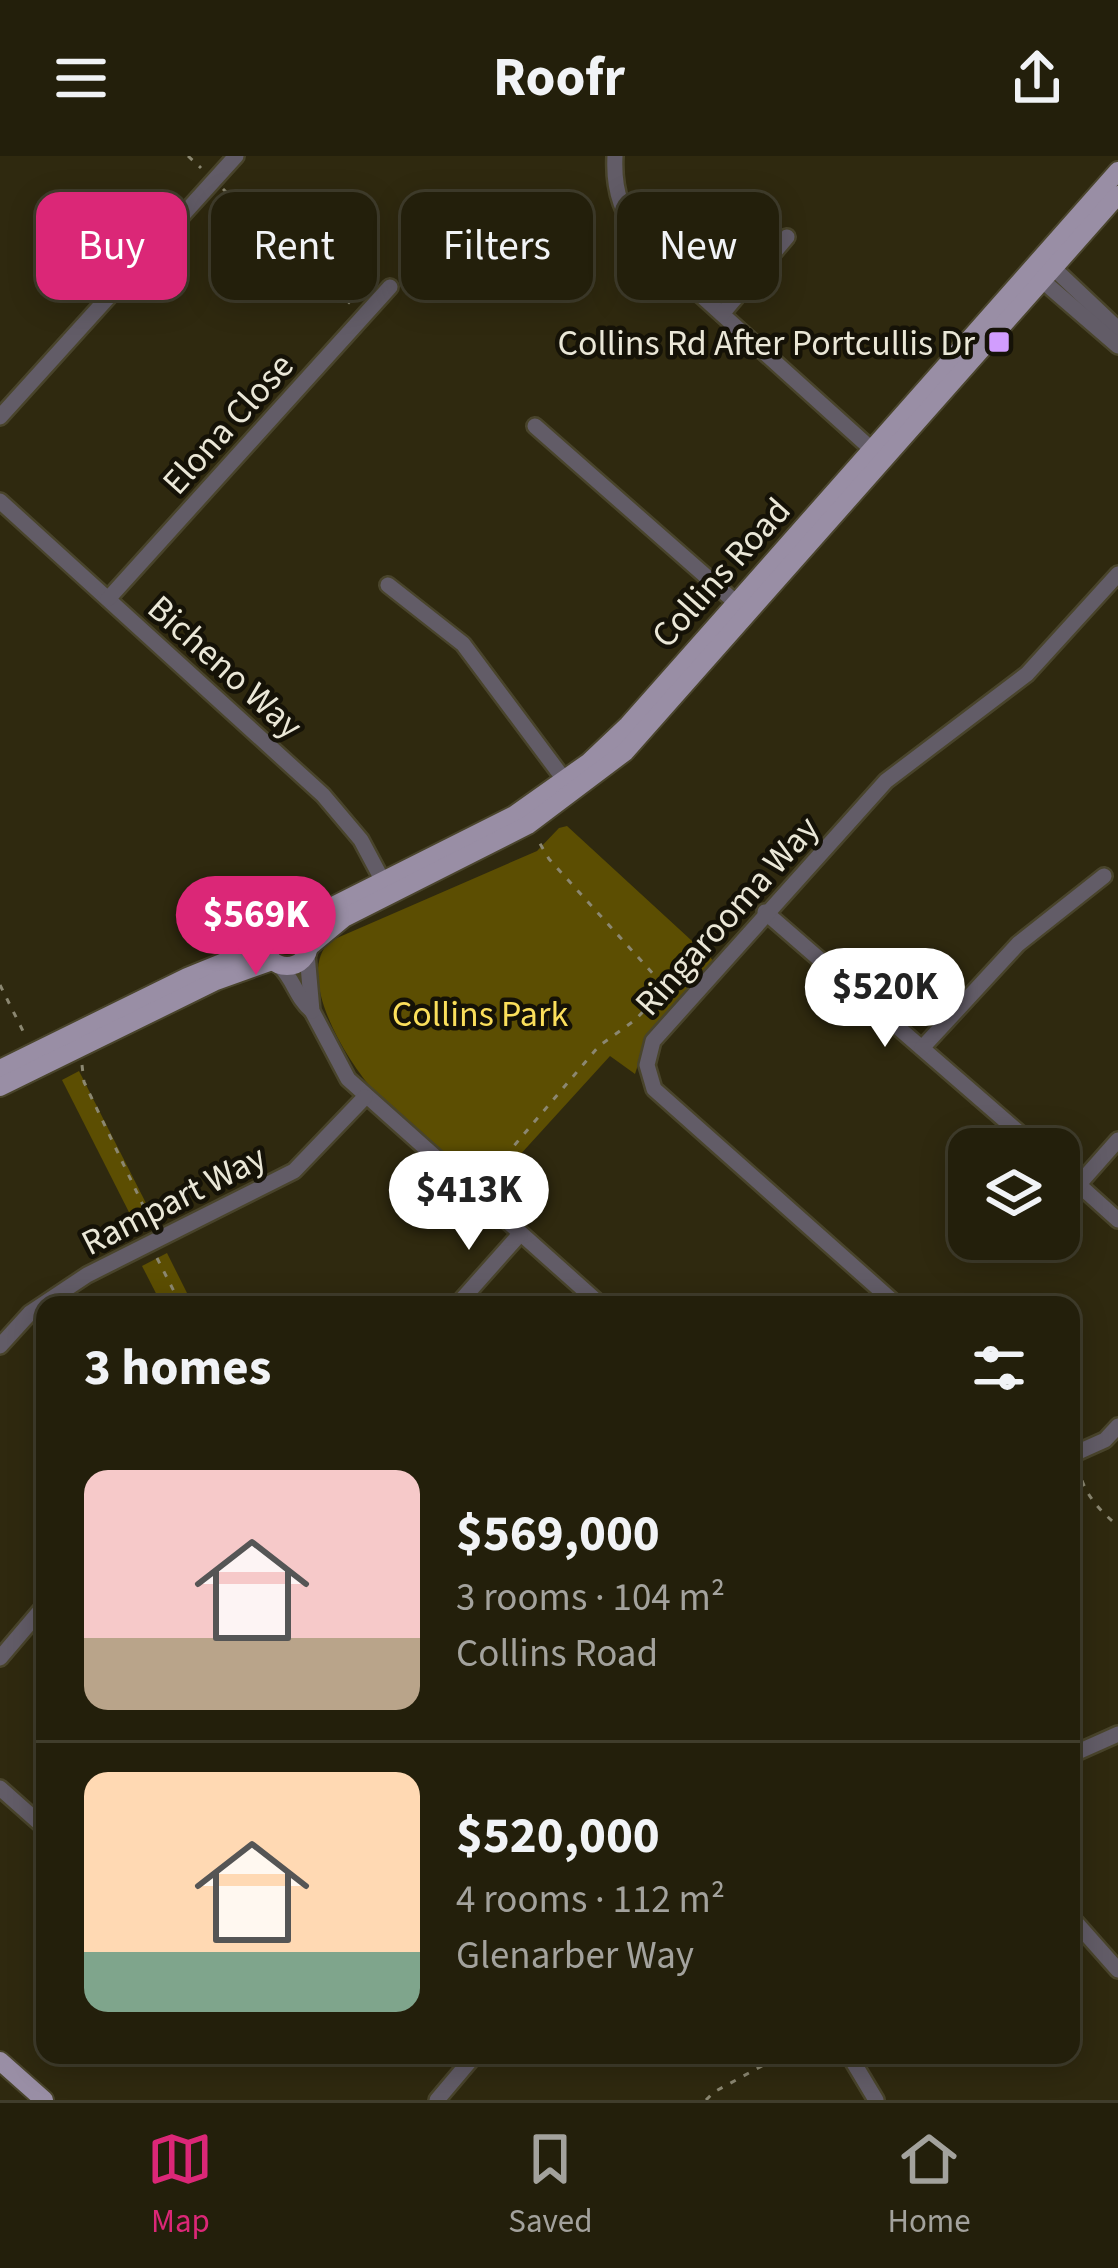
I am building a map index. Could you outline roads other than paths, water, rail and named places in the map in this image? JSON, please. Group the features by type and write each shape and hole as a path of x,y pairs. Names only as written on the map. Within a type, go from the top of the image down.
{"main road":[{"name":"Collins Road","path":"0,1088 215,981 276,964 295,965 344,918 386,887 569,787 742,609 1042,269 1118,171"},
{"name":"Collins Road","path":"1042,269 1118,195"},
{"name":"Collins Road","path":"0,1070 187,976 241,955 277,924 297,923 386,887"},
{"path":"297,923 304,929 309,951"},
{"path":"266,937 267,954 276,964"},
{"path":"0,2061 44,2100"}],"street":[{"path":"0,417 236,156"},
{"path":"615,156 614,184 624,216 644,244 878,455"},
{"path":"722,314 787,237"},
{"path":"1042,269 1118,329"},
{"path":"1042,269 1118,346"},
{"name":"Elona Close","path":"108,599 390,287"},
{"path":"536,426 742,609"},
{"name":"Bicheno Way","path":"0,501 323,795 361,840 386,887"},
{"name":"Ringarooma Way","path":"887,1296 654,1090 646,1065 653,1041 886,781 1027,674 1118,574"},
{"path":"388,585 463,644 569,787"},
{"path":"922,1048 1018,944 1104,876"},
{"path":"766,912 1014,1128"},
{"path":"309,951 312,1011 337,1062 365,1097 591,1296"},
{"path":"276,964 292,979 302,1004 312,1011"},
{"name":"Rampart Way","path":"56,1296 87,1275 294,1171 365,1097"},
{"path":"1080,1182 1118,1140"},
{"path":"1080,1186 1118,1220"},
{"path":"465,1296 520,1234"},
{"name":"Rampart Way","path":"0,1346 36,1309"},
{"path":"1080,1450 1106,1440 1118,1426"},
{"path":"0,1658 36,1616"},
{"path":"1080,1751 1118,1734"},
{"path":"0,1788 36,1820"},
{"path":"1080,1927 1118,1970"},
{"path":"437,2100 467,2064"},
{"path":"854,2064 876,2100"}],"place":[{"name":"Collins Rd After Portcullis Dr","path":"999,342"}],"park label":[{"name":"Collins Park","path":"480,1013"}]}
